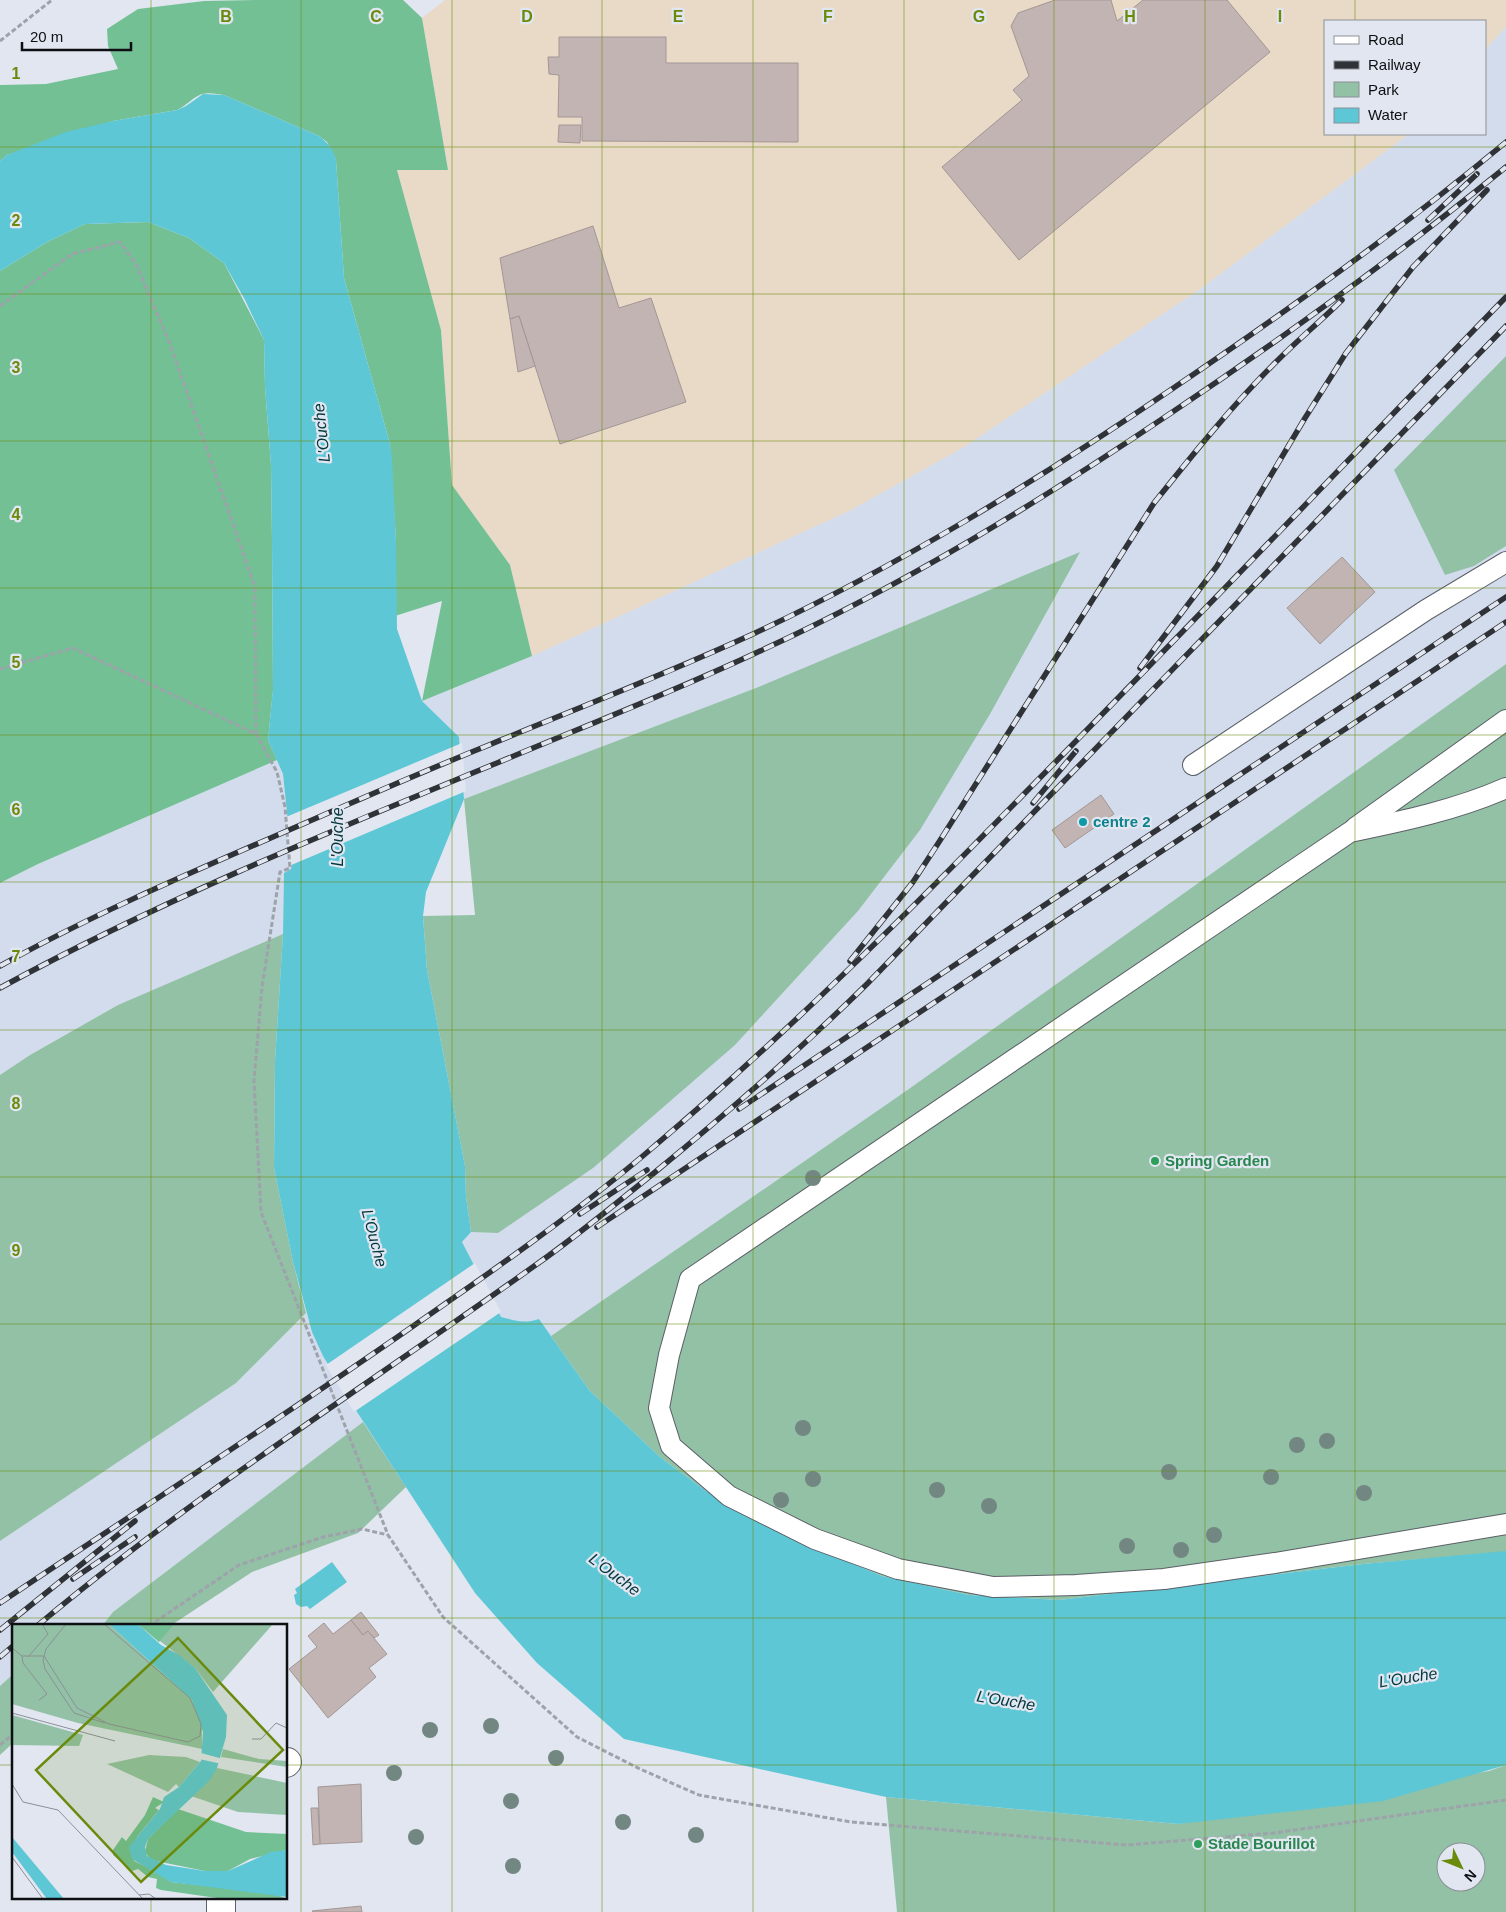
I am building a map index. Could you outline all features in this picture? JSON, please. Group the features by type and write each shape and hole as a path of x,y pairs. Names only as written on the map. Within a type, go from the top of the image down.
{"lane":[{"path":"1193,765 1426,610 1506,562"},
{"path":"1506,720 1350,832 690,1278 668,1355 659,1408 671,1446 729,1496 815,1538 898,1569 993,1587 1076,1585 1164,1579 1275,1563 1506,1524"},
{"path":"1350,832 1477,801 1506,788"}],"path":[{"path":"0,41 52,0"},
{"path":"0,306 72,254 120,242 136,264 170,344 255,587 256,734 277,772 285,807 290,868 280,872 262,986 255,1071 261,1212 388,1535 443,1617 577,1737 640,1769 699,1795 851,1822 1126,1845 1274,1833 1506,1800"},
{"path":"0,669 73,648 256,734"},
{"path":"152,1624 239,1565 323,1537 362,1529 388,1535"},
{"path":"0,1745 12,1735"}],"shaded area":[{"path":"445,0 1506,0 1506,27 1486,49 1486,20 1324,20 1324,135 1408,135 1200,289 964,447 849,511 532,656 510,565 452,485 441,330 397,170 448,169 422,18"},
{"path":"1506,27 1506,356 1395,470 1474,566 1506,546 1506,664 906,1091 551,1336 539,1319 528,1323 501,1318 462,1242 471,1232 498,1233 735,1045 858,911 920,830 756,688 464,799 459,737 422,701 532,656 849,511 964,447 1200,289 1408,135 1486,135 1486,49"},
{"path":"277,760 283,774 292,861 291,869 284,873 283,934 118,1005 30,1055 0,1075 0,883 38,864"},
{"path":"306,1313 323,1356 363,1422 113,1612 104,1624 12,1624 12,1677 11,1676 0,1686 0,1541 236,1383"}],"green space":[{"path":"403,0 422,18 448,170 397,170 441,330 452,485 510,565 532,656 422,701 442,601 395,616 396,541 390,444 344,278 336,160 327,142 319,136 224,95 208,93 199,95 177,110 113,121 7,155 0,161 0,85 46,84 118,69 108,46 107,29 138,9 204,1"},
{"path":"148,222 189,238 224,263 264,340 265,387 271,465 272,540 273,690 268,740 277,760 38,864 0,883 0,271 47,242 85,224"},
{"path":"1506,356 1506,546 1474,566 1445,575 1394,470"},
{"path":"1080,552 990,714 920,830 858,911 735,1045 593,1168 498,1233 471,1232 466,1197 465,1166 427,970 423,916 475,915 464,799 756,688"},
{"path":"1506,664 1506,1552 1363,1564 1059,1600 969,1595 882,1576 789,1537 720,1501 661,1458 589,1390 551,1336 906,1091"},
{"path":"283,934 275,1061 274,1168 293,1262 306,1313 236,1383 0,1541 0,1075 30,1055 118,1005"},
{"path":"363,1422 406,1487 358,1533 252,1572 173,1624 104,1624 113,1612"},
{"path":"11,1676 12,1744 0,1755 0,1686"},
{"name":"Stade Bourillot","path":"1506,1765 1506,1912 897,1912 886,1797 1178,1824 1489,1771"}],"water":[{"name":"L'Ouche","path":"203,94 224,95 319,136 330,147 336,160 344,278 392,457 396,541 397,629 422,701 459,737 464,799 426,892 423,916 427,970 465,1166 466,1197 471,1232 462,1242 501,1317 524,1322 539,1319 589,1390 661,1458 720,1501 789,1537 882,1576 969,1595 1059,1600 1363,1564 1506,1551 1506,1765 1383,1801 1178,1824 886,1797 624,1739 537,1663 475,1593 357,1412 323,1356 312,1332 293,1262 274,1168 275,1061 283,934 284,873 291,869 292,861 283,774 268,740 273,689 272,540 271,465 265,387 264,340 245,300 224,263 189,238 148,222 85,224 47,242 0,271 0,161 7,155 66,132 113,121 177,110"},
{"path":"332,1562 347,1582 310,1609 307,1606 301,1607 296,1604 294,1595 297,1593 295,1589"}],"pier":[{"path":"462,743 466,791 289,866 286,817"},
{"path":"475,1263 501,1312 354,1412 326,1365"}],"building":[{"path":"1055,0 1111,0 1117,21 1143,0 1227,0 1270,52 1019,260 942,167 1022,100 1013,90 1029,76 1011,26 1018,13"},
{"path":"559,37 666,37 666,63 798,63 798,142 582,141 582,117 558,117 559,75 549,74 548,57 559,57"},
{"path":"559,125 581,125 580,143 558,142"},
{"path":"593,226 619,308 651,298 686,402 560,444 519,316 510,319 500,258"},
{"path":"519,316 535,366 518,372 510,319"},
{"path":"1342,557 1375,592 1320,644 1287,608"},
{"name":"centre 2","path":"1101,795 1114,814 1065,848 1052,830"},
{"path":"361,1612 379,1635 374,1638 368,1631 363,1635 351,1620"},
{"path":"351,1620 363,1635 368,1631 387,1654 369,1668 376,1677 328,1718 289,1669 317,1647 308,1636 324,1623 333,1634"},
{"path":"361,1784 362,1842 320,1844 318,1787"},
{"path":"311,1808 318,1808 320,1844 313,1845"},
{"path":"361,1906 362,1912 312,1911"}],"railway":[{"path":"0,966 98,915 165,884 405,780 720,649 862,579 967,520 1122,423 1342,270 1506,142"},
{"path":"0,988 121,926 245,869 727,666 814,625 919,570 1021,510 1214,384 1383,263 1506,167"},
{"path":"1428,220 1477,174"},
{"path":"1140,668 1217,566 1346,353 1413,267 1487,190"},
{"path":"0,1603 295,1407 489,1273 614,1180 694,1112 838,980 931,889 1506,297"},
{"path":"850,961 913,882 1154,503 1230,410 1263,375 1342,300"},
{"path":"39,1624 158,1530 567,1242 709,1128 867,984 1506,326"},
{"path":"739,1109 1506,597"},
{"path":"597,1227 1506,622"},
{"path":"1033,803 1076,751"},
{"path":"580,1214 647,1170"},
{"path":"0,1630 135,1521"},
{"path":"73,1579 135,1537"},
{"path":"0,1657 12,1647"}],"place":[{"name":"centre 2","path":"1083,822"},
{"name":"Spring Garden","path":"1155,1161"},
{"name":"Stade Bourillot","path":"1198,1844"}]}
